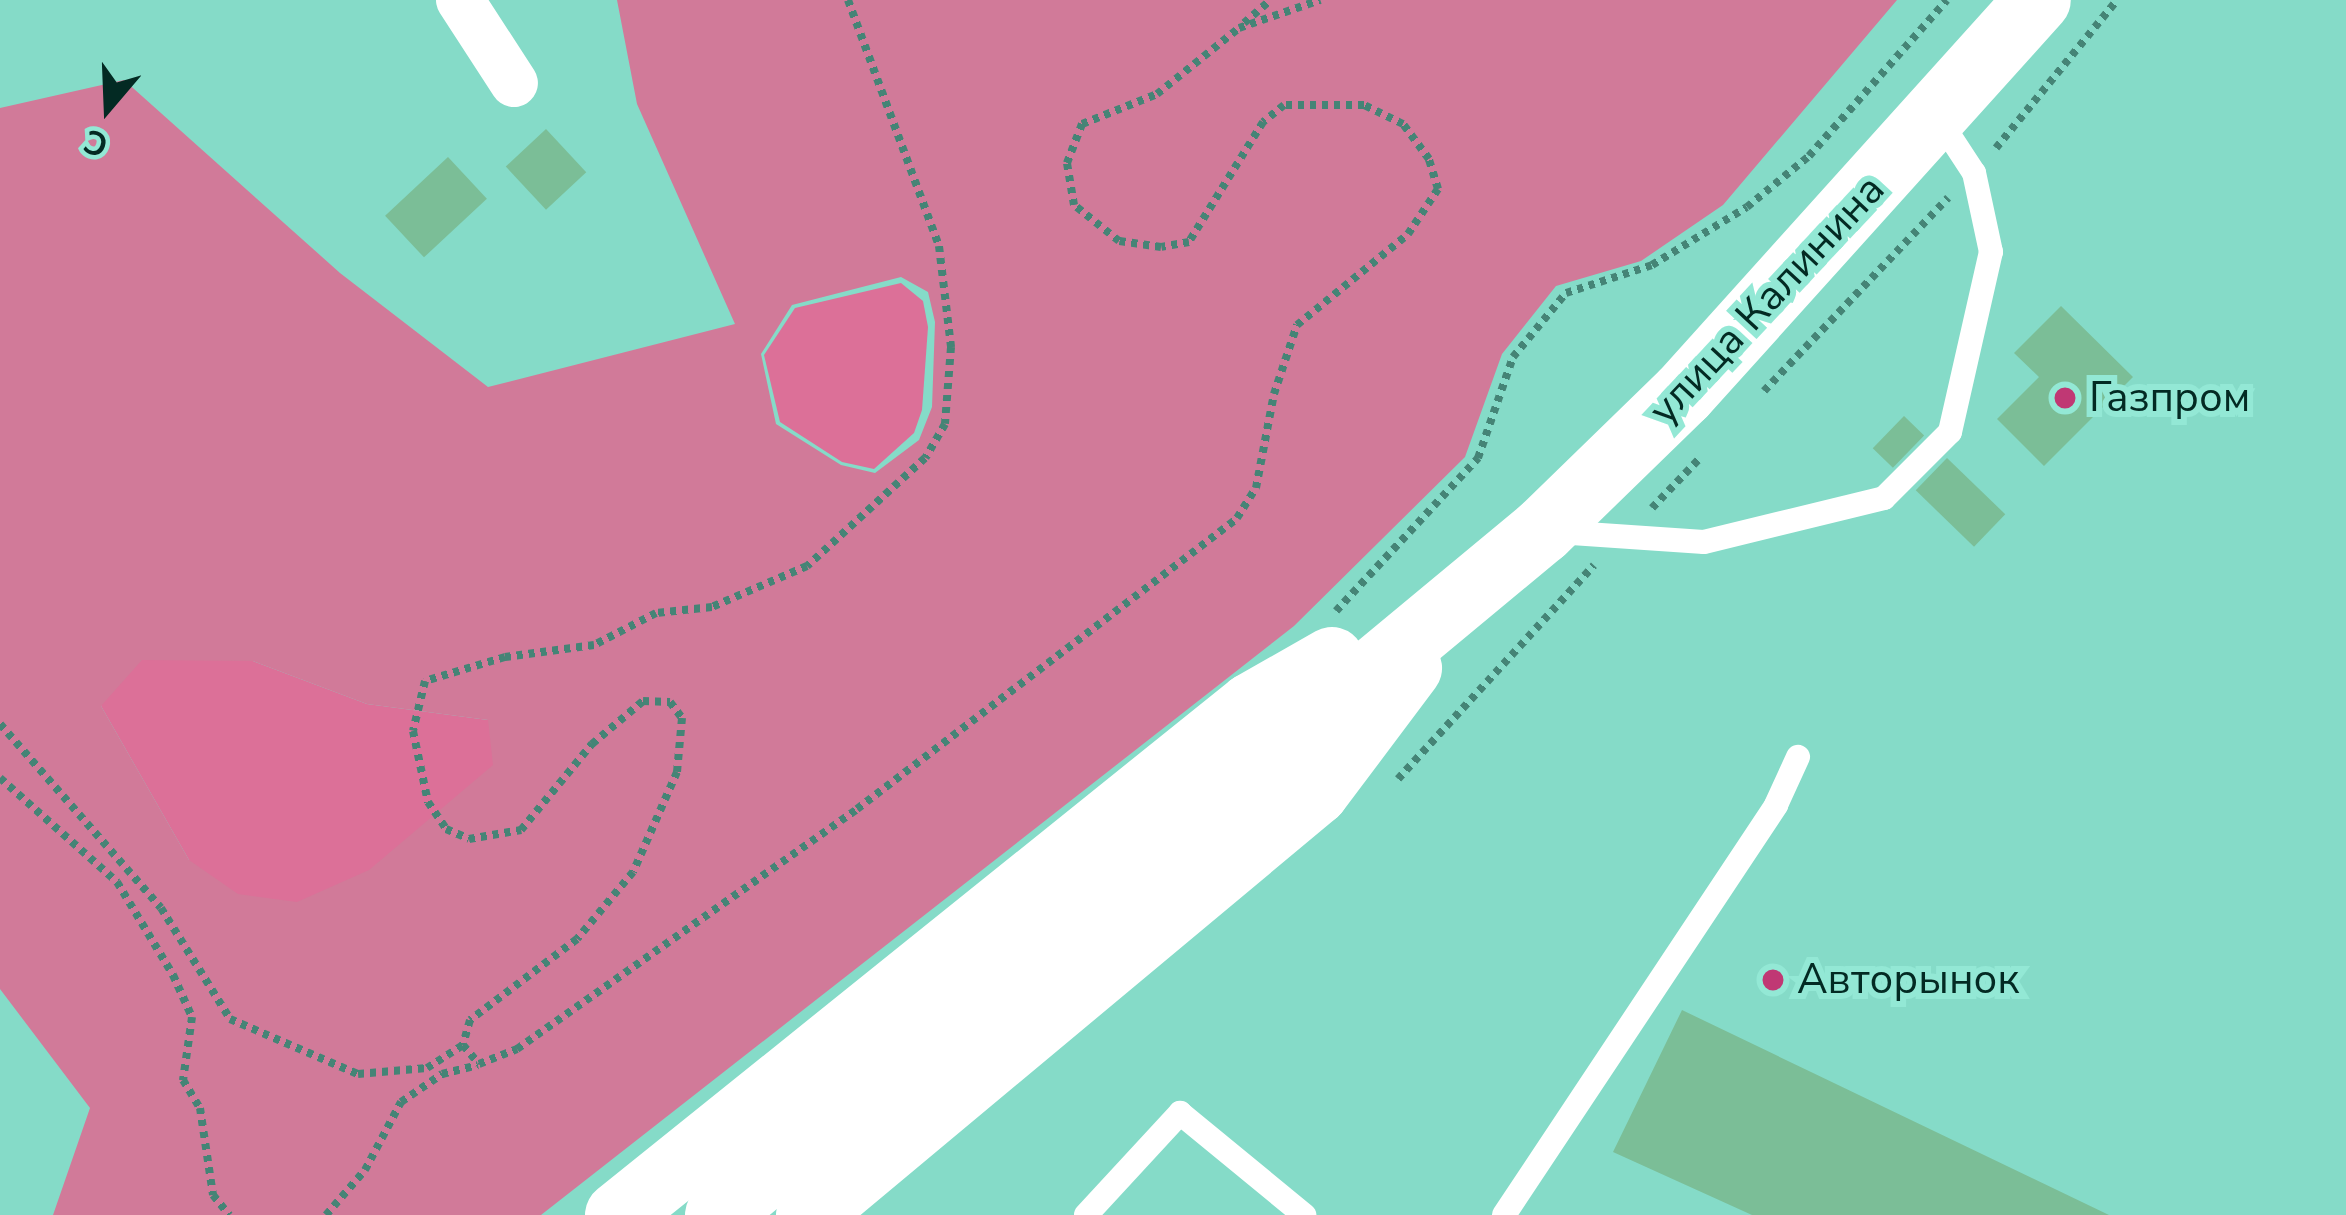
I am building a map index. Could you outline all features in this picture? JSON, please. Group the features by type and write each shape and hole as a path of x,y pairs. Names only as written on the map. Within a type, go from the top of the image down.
{"main road":[{"name":"улица Калинина","path":"1476,579 1542,531 1683,394 1938,118 2038,0"},
{"path":"618,1215 1251,706 1476,579"},
{"path":"718,1215 1476,579"},
{"path":"808,1215 1316,792 1476,579"}],"street":[{"path":"460,0 514,83"}],"lane":[{"path":"1542,531 1704,542 1884,498 1949,432 1991,252 1974,173 1938,118"},
{"path":"1504,1215 1776,805 1798,757"},
{"path":"1086,1215 1180,1113 1304,1215"}],"path":[{"path":"0,724 161,908 230,1019 358,1074 427,1068 464,1045 470,1021 578,939 633,872 677,772 682,718 670,702 643,701 592,744 521,830 469,838 446,829 428,802 413,731 425,682 505,657 594,645 656,613 712,607 807,566 925,458 945,424 951,347 939,246 848,0"},
{"path":"326,1215 365,1170 401,1102 442,1074 517,1049 857,809 1237,518 1256,488 1274,394 1297,325 1408,234 1438,189 1429,159 1403,124 1364,105 1284,105 1263,122 1189,242 1119,242 1074,205 1067,164 1082,124 1157,94 1270,0"},
{"path":"1239,28 1320,0"},
{"path":"1323,625 1478,458 1513,357 1566,293 1652,265 1747,207 1809,157 1947,0"},
{"path":"1750,405 1974,173 2117,0"},
{"path":"1388,789 1718,439"},
{"path":"0,778 117,883 172,975 191,1017 183,1080 200,1108 213,1195 230,1215"},
{"path":"464,1045 479,1064"}],"shaded area":[{"path":"617,0 1897,0 1723,205 1641,261 1556,286 1502,354 1465,457 1294,626 541,1215 53,1215 90,1108 0,989 0,108 124,80 340,273 488,387 735,324 637,104","holes":["901,277 928,292 935,322 932,407 919,440 875,473 841,465 776,424 761,354 792,305","253,661 367,704 488,720 189,860 101,706"]},
{"path":"901,283 923,301 928,327 922,410 914,433 874,469 842,462 780,422 764,355 795,308"},
{"path":"142,660 253,661 367,704 488,720 493,765 369,870 297,902 238,894 189,860 101,706"}],"building":[{"path":"546,129 586,172 546,210 506,167"},
{"path":"448,157 487,199 424,257 385,216"},
{"name":"Газпром","path":"2061,306 2133,377 2044,466 1997,419 2039,377 2014,353"},
{"path":"1904,416 1924,435 1893,468 1873,448"},
{"path":"1947,458 2005,514 1974,547 1916,490"},
{"path":"1682,1010 2109,1215 1752,1215 1613,1152"}],"place":[{"name":"Газпром","path":"2065,398"},
{"name":"Авторынок","path":"1773,980"}]}
